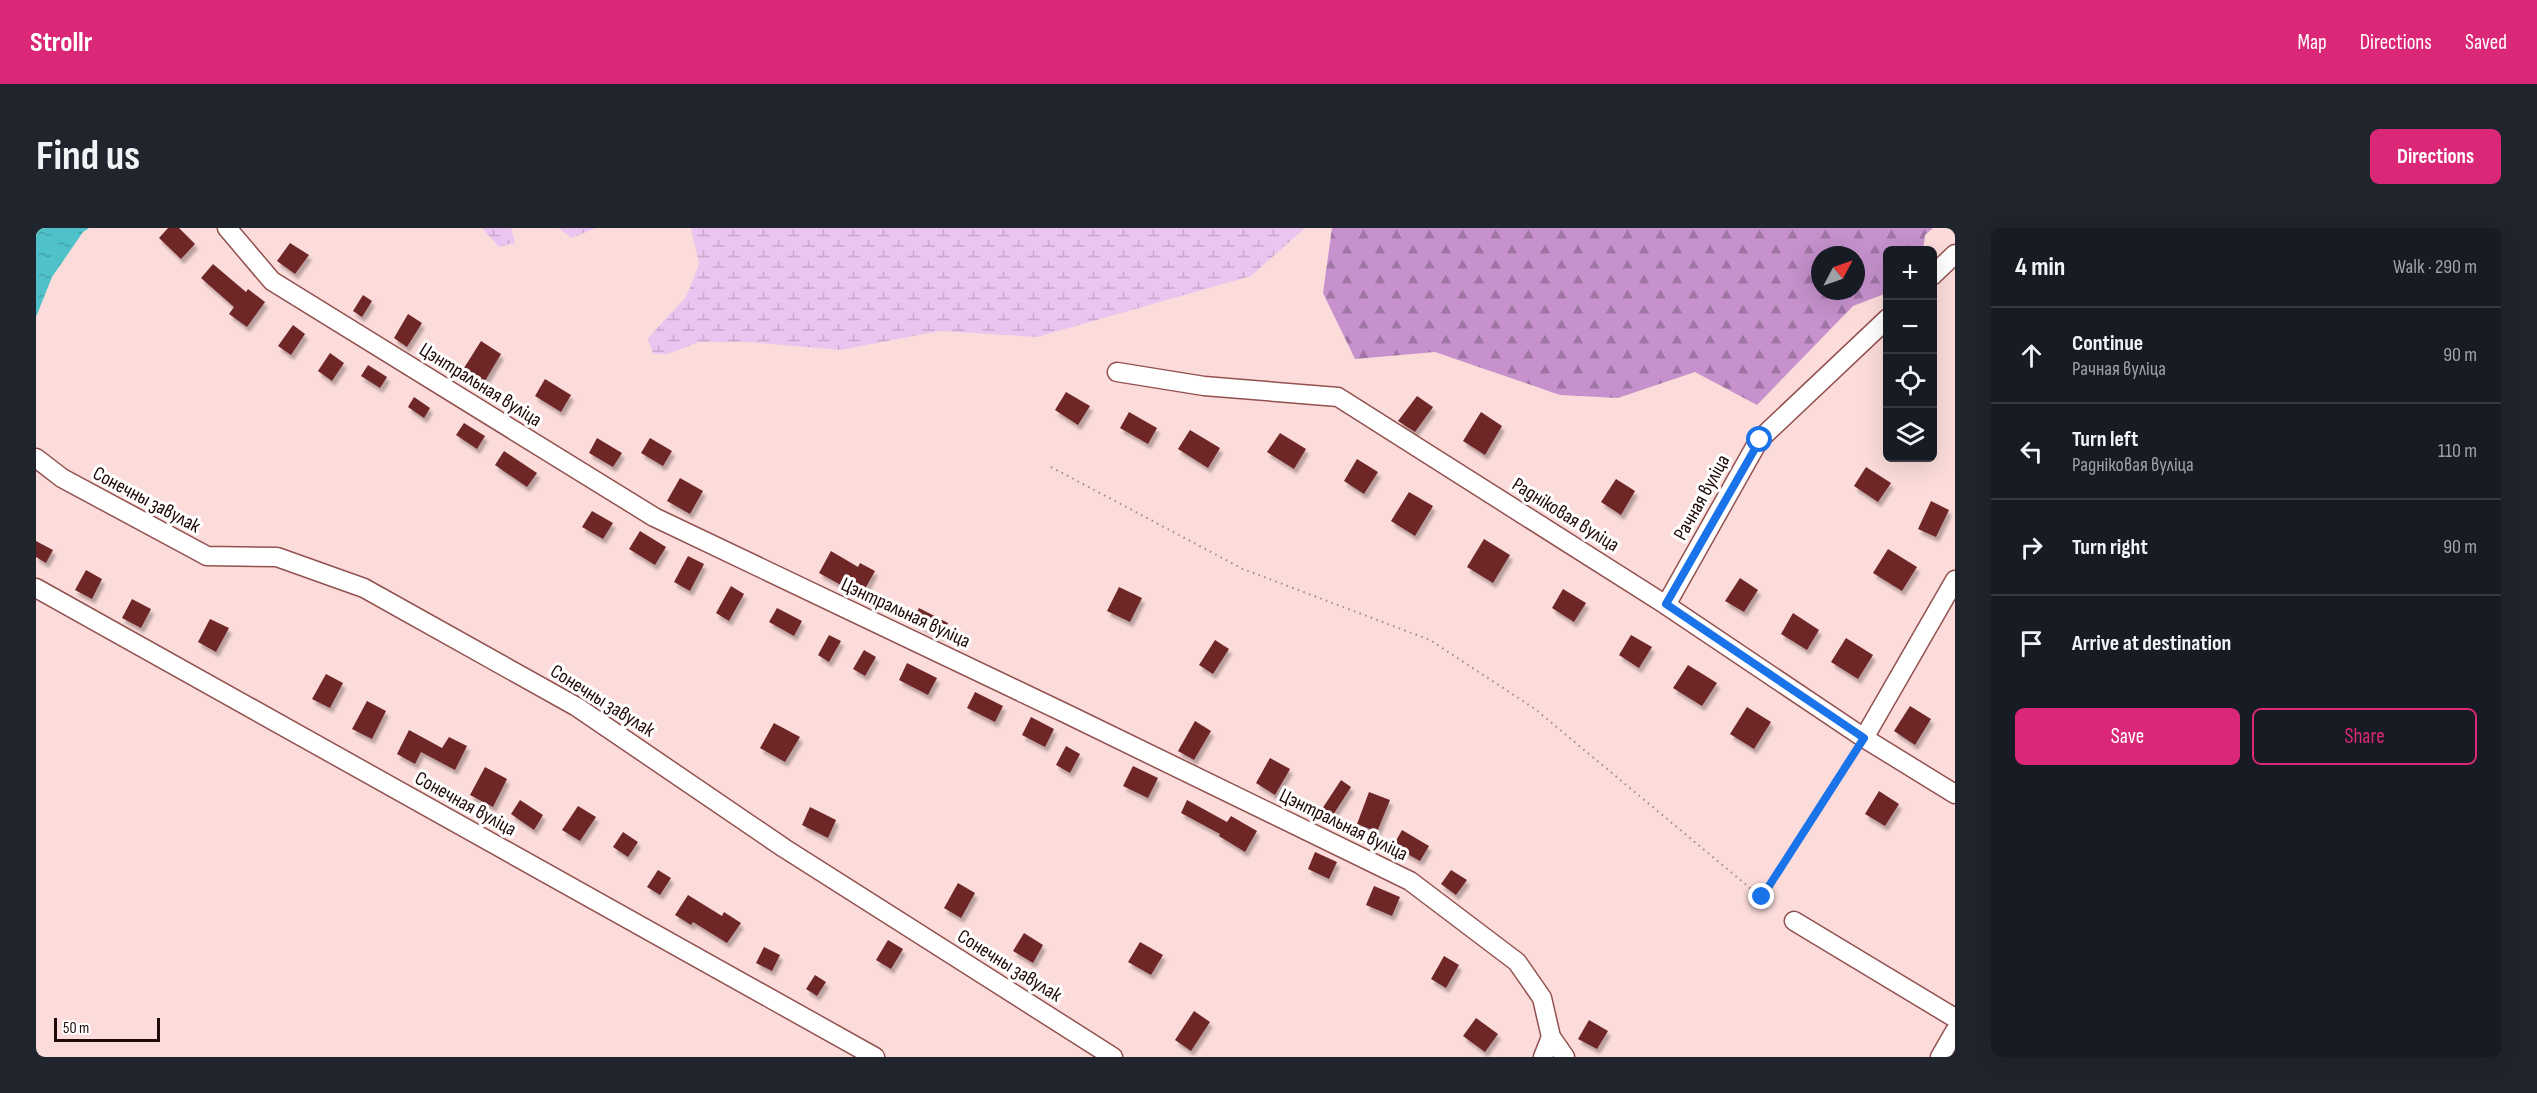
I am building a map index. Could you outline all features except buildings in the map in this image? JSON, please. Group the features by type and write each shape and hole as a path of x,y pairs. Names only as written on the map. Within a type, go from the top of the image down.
{"street":[{"name":"Цэнтральная вуліца","path":"227,228 272,281 654,517 1078,719 1410,881 1517,962 1542,998 1551,1037"},
{"path":"1937,271 1955,254"},
{"name":"Рачная вуліца","path":"1666,604 1760,440 1883,322"},
{"name":"Радніковая вуліца","path":"1117,372 1204,386 1338,397 1666,604 1864,738 1955,794"},
{"name":"Сонечны завулак","path":"36,458 62,478 207,556 277,557 363,588 567,701 794,855 1113,1057"},
{"path":"1864,738 1955,580"},
{"name":"Сонечная вуліца","path":"36,588 875,1057"},
{"path":"1794,921 1955,1018"},
{"path":"1940,1057 1955,1031"},
{"path":"1543,1057 1551,1037"},
{"path":"1551,1037 1565,1057"}],"path":[{"path":"1051,466 1243,570 1430,640 1535,709 1762,897 1864,738"}],"green space":[{"path":"482,228 511,228 515,243 499,247"},
{"path":"558,228 596,228 572,238"},
{"path":"691,228 1305,228 1251,276 1037,337 940,331 840,350 747,342 699,342 668,354 653,354 648,338 686,297 699,264"},
{"path":"1332,228 1933,228 1925,235 1924,246 1883,246 1883,295 1853,306 1757,405 1695,372 1618,398 1560,395 1435,352 1355,359 1323,293"}],"water":[{"path":"36,228 89,228 83,232 52,277 36,317"}],"route":[{"path":"1760,440 1666,604 1864,738 1762,897"}]}
